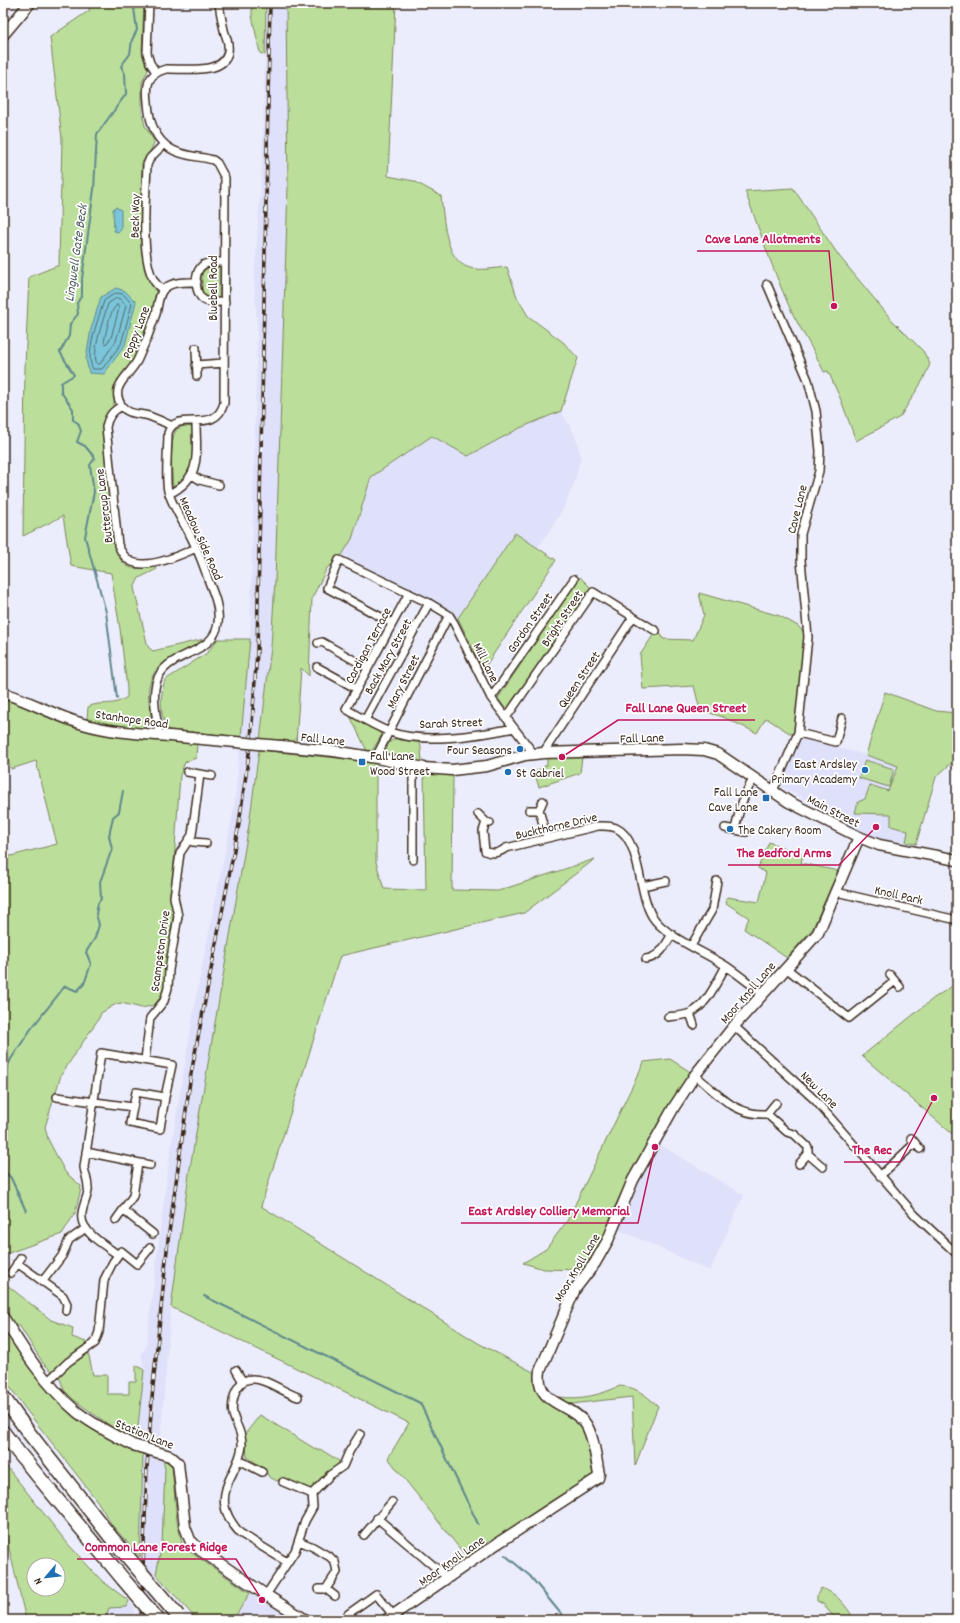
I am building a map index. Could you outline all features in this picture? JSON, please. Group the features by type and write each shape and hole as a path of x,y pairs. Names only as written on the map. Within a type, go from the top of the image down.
{"highway":[{"path":"3,1397 29,1433 110,1536 179,1618"},
{"path":"3,1432 158,1620"}],"street":[{"path":"3,35 30,3"},
{"path":"149,3 147,53 150,63 156,72"},
{"path":"164,144 154,131 149,113 147,91 148,83 156,72 166,69 214,68 224,60 228,50 228,45 222,23 219,3"},
{"name":"Bluebell Road","path":"164,144 178,152 190,156 202,156 213,160 217,163 225,178 224,397 222,409 219,414 215,418 200,421"},
{"name":"Beck Way","path":"163,290 156,284 150,272 145,237 147,165 150,158 164,144"},
{"path":"224,262 208,262 204,264 198,272 197,289 202,298 211,302 225,302"},
{"path":"163,290 172,284 197,282"},
{"name":"Cave Lane","path":"767,284 808,380 816,410 820,451 818,471 801,534 801,560 808,637 798,733 773,791"},
{"name":"Poppy Lane","path":"122,406 117,395 117,389 138,360 163,290"},
{"path":"196,348 197,376"},
{"path":"196,364 224,364"},
{"path":"122,406 128,412 149,416 172,426 180,422 200,421 197,452 192,474 177,490 169,494"},
{"name":"Buttercup Lane","path":"122,406 110,415 106,427 118,545 121,552 132,562 150,564 181,555 196,548"},
{"name":"Meadow Side Road","path":"158,735 155,692 160,673 167,665 203,646 216,632 218,622 217,606 213,591 196,548 167,488 168,433 172,426"},
{"path":"192,474 200,480 219,485"},
{"name":"Mill Lane","path":"392,623 327,588 339,560 429,603 448,615 454,623 491,698 514,728 539,754"},
{"name":"Gordon Street","path":"491,698 574,579"},
{"name":"Bright Street","path":"506,718 593,592 656,631"},
{"name":"Cardigan Terrace","path":"346,709 409,593"},
{"name":"Back Mary Street","path":"365,720 429,603"},
{"name":"Mary Street","path":"377,758 378,753 390,732 448,615"},
{"name":"Queen Street","path":"539,754 633,617"},
{"path":"318,643 322,642 368,668"},
{"path":"317,667 357,689"},
{"name":"Stanhope Road","path":"3,693 82,724 103,728 191,738"},
{"name":"Sarah Street","path":"346,709 390,732 401,735 459,737 514,728"},
{"path":"798,733 836,742 842,718"},
{"name":"Fall Lane","path":"191,738 281,746 377,758 413,766 452,770 487,766 539,754 681,749 704,750 724,758 773,791"},
{"path":"413,766 413,860"},
{"path":"187,772 212,776"},
{"name":"Scampston Drive","path":"145,1060 150,1018 164,1001 168,988 169,970 178,916 174,896 180,853 190,840 200,774"},
{"path":"735,830 739,809 746,791 754,778"},
{"name":"Main Street","path":"773,791 807,811 879,846 957,860"},
{"path":"544,801 539,810 547,838"},
{"path":"529,810 539,810"},
{"name":"Buckthorne Drive","path":"478,814 488,823 483,831 482,853 495,854 506,848 598,826 616,828 624,833 630,842 634,853 647,908 653,918 660,926 726,966 762,994"},
{"path":"725,828 746,832"},
{"name":"Moor Knoll Lane","path":"390,1618 531,1521 598,1478 599,1474 590,1432 580,1418 546,1396 538,1382 540,1371 575,1289 604,1247 633,1180 674,1107 695,1075 734,1026 818,933 859,837"},
{"path":"190,840 193,842 206,842"},
{"path":"642,886 666,881"},
{"path":"691,946 718,900 717,881"},
{"name":"Knoll Park","path":"836,892 957,920"},
{"path":"646,959 653,958 658,955 672,934"},
{"path":"668,1017 690,1013 705,1000 726,966"},
{"path":"786,968 850,1018 895,981"},
{"path":"690,1013 694,1025"},
{"name":"New Lane","path":"734,1026 816,1100 915,1215 957,1254"},
{"path":"150,1248 137,1264 86,1228 83,1224 82,1212 88,1192 88,1184 84,1167 100,1054 172,1065 160,1129 130,1123 136,1092 165,1097"},
{"path":"695,1075 724,1100 744,1112 756,1115 767,1114 776,1103"},
{"path":"57,1097 133,1107"},
{"path":"767,1114 787,1132 794,1134 808,1147 808,1154 799,1164"},
{"path":"880,1176 915,1143"},
{"path":"86,1152 138,1163 150,1164"},
{"path":"808,1154 823,1167"},
{"path":"116,1220 133,1196 138,1163"},
{"path":"124,1210 153,1234"},
{"path":"42,1282 62,1256 69,1240 86,1228"},
{"path":"47,1382 68,1362 95,1343 99,1332 104,1280 120,1253"},
{"path":"10,1273 19,1261 42,1282 63,1296 67,1304 67,1311"},
{"name":"Station Lane","path":"3,1317 30,1360 47,1382 77,1411 108,1433 133,1445 170,1456 178,1463 185,1527 190,1540 200,1550 266,1595"},
{"path":"236,1370 243,1382"},
{"path":"287,1562 240,1533 230,1518 225,1505 224,1491 241,1455 242,1441 231,1408 238,1387 243,1382 248,1380 260,1379 298,1397"},
{"path":"306,1620 266,1595 295,1551 305,1521 313,1507 312,1494 330,1475 343,1466 349,1452 360,1434"},
{"path":"238,1460 262,1472"},
{"path":"283,1482 312,1494"},
{"path":"364,1535 392,1502"},
{"path":"377,1518 448,1578"},
{"path":"299,1541 323,1552 335,1562 336,1572 322,1589 335,1596"},
{"path":"348,1614 376,1594 390,1618"}],"shaded area":[{"path":"266,3 286,3 288,187 275,581 271,647 249,825 189,1174 171,1307 160,1447 165,1469 162,1544 156,1574 156,1620 137,1620 143,1456 137,1436 144,1370 141,1353 145,1349 146,1345 168,1166 196,996 234,808 250,639 257,326 254,281 262,163"},
{"path":"561,411 575,435 581,456 575,481 563,510 538,548 515,533 458,618 339,560 352,539 371,477 432,436 468,456 520,428"},
{"name":"East Ardsley Primary Academy","path":"885,692 936,711 957,713 957,758 936,777 916,844 869,837 834,819 835,815 781,787 782,780 802,738 866,755"},
{"path":"659,1144 744,1195 710,1271 617,1229 635,1187"},
{"path":"250,1593 293,1620 233,1620"},
{"path":"129,1601 134,1607 134,1620 105,1620 109,1608 126,1607"}],"green space":[{"path":"85,3 144,3 142,51 148,70 142,82 142,112 145,126 154,141 153,147 142,163 140,220 144,263 148,278 156,292 152,311 134,360 117,382 114,390 114,405 104,419 102,427 115,548 122,561 130,567 141,568 155,565 157,569 139,578 134,588 148,647 153,651 204,639 173,656 159,667 150,683 148,692 151,720 144,727 131,729 87,720 88,707 98,704 117,702 127,697 120,629 111,573 71,566 63,516 23,536 25,367 29,277 59,265 62,139 50,37 90,10"},
{"path":"252,3 266,3 265,55 260,53 252,16"},
{"path":"286,3 396,3 388,176 414,181 441,196 447,237 450,248 455,257 461,264 474,269 507,267 517,297 528,316 563,342 578,358 561,411 520,428 468,456 432,436 371,477 352,539 339,560 327,568 312,598 309,676 301,668 296,743 260,740 271,647 275,581 288,187"},
{"path":"793,188 839,256 891,319 923,351 930,364 923,380 900,417 856,441 841,400 828,371 824,372 789,307 774,271 745,191"},
{"path":"209,267 219,267 219,298 207,297 202,291 202,273"},
{"path":"183,426 194,427 192,461 186,476 181,482 173,486 172,442 176,430"},
{"path":"515,533 556,560 483,670 458,618"},
{"path":"580,577 591,588 509,711 506,710 498,698"},
{"path":"699,593 780,616 798,626 808,637 798,733 791,734 766,718 757,733 723,717 700,710 694,686 643,689 640,655 656,631 657,627 663,639 693,640 704,615"},
{"path":"218,639 250,639 241,737 169,730 163,720 161,706 165,680 207,653"},
{"name":"East Ardsley Primary Academy","path":"885,692 936,711 957,713 957,758 936,777 916,844 906,842 908,831 891,826 891,814 855,813 858,802 865,799 870,785 888,791 898,766 866,755"},
{"path":"3,697 52,719 77,728 103,734 126,737 197,743 196,758 185,762 180,775 173,877 170,893 174,911 163,994 154,1005 142,1008 121,1003 116,1004 101,1013 61,1075 45,1127 48,1139 65,1172 81,1186 75,1213 62,1234 3,1255 3,858 57,844 36,761 11,769 8,759 3,760"},
{"path":"349,714 382,731 383,733 372,751 367,751"},
{"path":"399,737 420,737 422,762 385,753 389,742"},
{"path":"259,750 376,762 376,862 384,889 426,890 424,773 453,775 452,890 498,891 595,859 524,913 340,956 261,1206 478,1343 535,1373 534,1383 537,1391 543,1399 578,1424 583,1431 588,1447 593,1476 545,1505 468,1559 388,1458 409,1423 171,1307 189,1174 249,825"},
{"path":"582,757 580,773 539,787 534,772 547,765 547,758"},
{"path":"865,760 894,769 889,787 859,778"},
{"path":"769,842 803,855 801,863 838,871 813,928 787,958 744,929 749,918 726,903 727,897 759,902 766,873 758,868"},
{"path":"957,983 957,1138 862,1056 934,998"},
{"path":"670,1059 692,1073 681,1086 651,1138 612,1212 606,1232 589,1261 581,1270 544,1269 523,1263 546,1249 567,1221 644,1062"},
{"path":"3,1279 7,1285 51,1320 73,1328 72,1337 86,1342 93,1375 107,1375 107,1394 129,1394 129,1382 136,1382 136,1365 144,1370 137,1436 138,1441 115,1429 74,1400 64,1390 60,1379 43,1363 19,1325 14,1325 3,1307"},
{"path":"3,1327 39,1380 54,1397 71,1412 142,1452 140,1557 112,1525 98,1502 24,1407 3,1377"},
{"path":"620,1386 636,1390 645,1395 658,1406 635,1466 632,1397 571,1404 559,1397 575,1398 590,1396"},
{"path":"260,1415 317,1450 320,1449 339,1461 339,1463 310,1489 300,1487 280,1479 277,1481 269,1477 264,1468 247,1457 245,1434"},
{"path":"163,1460 168,1461 172,1466 177,1522 183,1547 250,1593 233,1620 197,1620 156,1574 162,1544 165,1469"},
{"path":"3,1462 68,1544 102,1581 129,1601 126,1607 109,1608 105,1620 26,1620 3,1523"},
{"path":"821,1588 832,1593 845,1605 855,1620 836,1620 823,1604 817,1601 817,1595"}],"water":[{"path":"116,207 121,210 121,230 118,232 114,231 113,209"},
{"path":"116,288 125,291 136,302 125,345 104,374 89,373 86,359 91,329 101,297"}],"waterway":[{"name":"Lingwell Gate Beck","path":"117,698 106,612 85,537 94,492 90,465 95,458 85,446 77,442 81,431 78,423 73,420 73,409 61,392 61,383 74,375 60,352 69,336 70,324 78,314 77,303 82,295 82,279 94,189 97,134 126,94 125,74 121,66 130,54 132,40 137,30 134,8 131,3"},
{"path":"3,1076 11,1059 31,1029 65,986 77,991 84,984 91,964 86,952 95,938 99,925 96,914 98,903 101,899 100,882 112,849 109,836 113,817 119,812 123,791"},
{"path":"3,1169 11,1178 26,1211"},
{"path":"204,1296 420,1403 478,1524"},
{"path":"505,1555 530,1576 566,1620"}],"railway":[{"path":"141,1620 147,1467 153,1386 168,1240 191,1074 239,824 251,739 257,651 270,3"}],"place":[{"name":"Cave Lane Allotments","path":"834,306"},
{"name":"Four Seasons","path":"520,749"},
{"name":"Fall Lane Queen Street","path":"562,757"},
{"name":"Fall Lane Wood Street","path":"362,762"},
{"name":"East Ardsley Primary Academy","path":"865,770"},
{"name":"St Gabriel","path":"508,772"},
{"name":"Fall Lane Cave Lane","path":"766,798"},
{"name":"The Bedford Arms","path":"876,827"},
{"name":"The Cakery Room","path":"730,829"},
{"name":"The Rec","path":"934,1098"},
{"name":"East Ardsley Colliery Memorial","path":"655,1147"},
{"name":"Common Lane Forest Ridge","path":"262,1600"}]}
